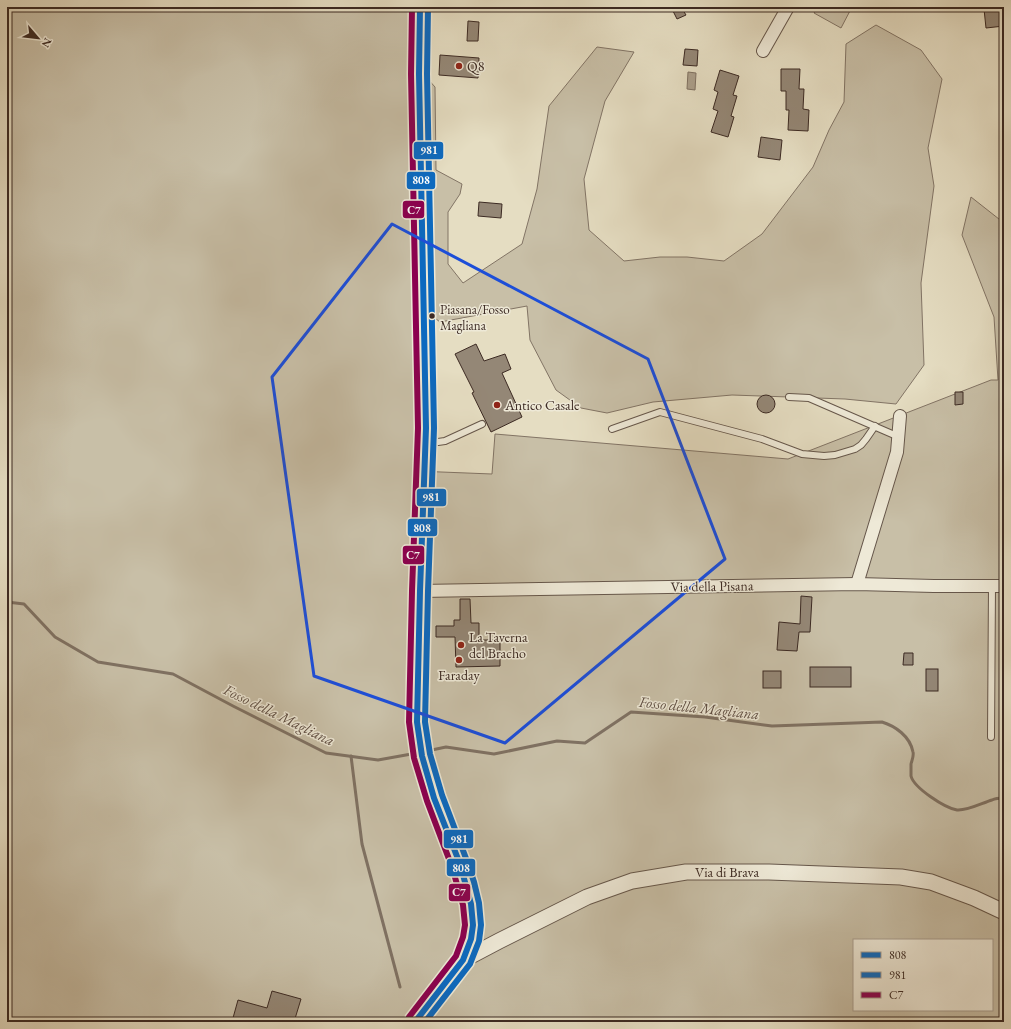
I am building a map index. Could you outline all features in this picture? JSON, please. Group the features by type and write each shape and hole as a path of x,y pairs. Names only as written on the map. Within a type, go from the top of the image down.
{"main road":[{"path":"415,1022 463,960 473,932 471,904 464,875 434,798 425,768 418,734 417,713 420,591 426,442 419,74 420,7"}],"street":[{"path":"763,51 788,7"},
{"path":"857,584 897,452 900,416"},
{"name":"Via della Pisana","path":"420,591 857,584 998,586"},
{"name":"Via di Brava","path":"463,960 587,897 632,881 686,872 769,872 901,877 931,882 974,898 1004,912"}],"lane":[{"path":"789,397 809,398 899,437"},
{"path":"612,429 660,412 762,439 802,454 835,456 855,449 861,445 875,426"},
{"path":"426,442 445,441 482,424"},
{"path":"991,737 998,586"}],"highlighted area":[{"path":"392,224 648,359 725,559 505,743 314,676 272,377"}],"shaded area":[{"path":"7,7 415,7 412,28 416,471 492,474 495,434 788,459 991,380 998,380 994,317 962,235 971,197 1004,223 1004,1022 7,1022"},
{"path":"818,7 852,7 841,28 814,13"},
{"path":"876,25 921,50 942,79 928,148 934,186 921,283 924,365 896,404 845,399 732,395 653,402 607,413 581,408 556,390 530,340 527,306 440,322 431,315 426,77 435,87 436,170 462,184 460,194 448,212 448,264 463,283 522,244 537,189 549,106 597,47 634,52 605,101 584,179 589,230 624,261 660,257 687,257 724,261 762,234 813,167 829,130 844,102 846,44"},
{"path":"688,72 696,73 695,90 687,89"}],"building":[{"path":"671,7 681,7 686,15 677,19"},
{"path":"1004,7 1004,26 986,28 984,9"},
{"path":"468,21 479,22 478,41 467,41"},
{"path":"685,49 698,50 697,66 683,65"},
{"name":"Q8","path":"440,55 479,58 478,78 439,75"},
{"path":"781,69 800,69 799,89 804,89 803,109 809,110 808,131 788,130 789,110 786,110 786,91 781,91"},
{"path":"720,70 739,76 733,95 737,96 731,116 734,117 728,137 711,132 718,111 713,109 718,92 714,90"},
{"path":"761,137 782,140 780,160 758,157"},
{"path":"479,202 502,204 501,218 478,216"},
{"path":"476,344 484,361 505,354 511,369 502,373 522,417 491,432 472,393 474,392 455,354"},
{"path":"955,392 963,392 963,404 955,405"},
{"path":"766,395 772,398 775,404 772,410 766,413 760,410 757,404 760,398"},
{"path":"801,596 812,597 810,632 799,632 797,651 777,650 779,622 800,624"},
{"path":"460,599 470,599 471,623 479,623 479,640 500,640 500,666 456,667 455,637 436,637 436,626 454,626 454,620 460,620"},
{"path":"904,653 913,653 913,665 903,665"},
{"path":"810,667 851,667 851,687 810,687"},
{"path":"926,669 938,669 938,691 926,691"},
{"path":"763,671 781,671 781,688 763,688"},
{"path":"272,991 301,999 294,1022 249,1022 233,1018 238,1000 267,1008"}],"waterway":[{"name":"Fosso della Magliana","path":"7,602 24,604 55,637 98,662 173,674 326,753 378,760 417,753"},
{"name":"Fosso della Magliana","path":"427,751 446,747 494,754 557,741 585,743 631,712 705,717 772,726 882,722 897,729 909,741 913,754 911,764 911,776 913,781 924,792 938,802 945,806 961,810 995,799 1004,798"},
{"path":"351,756 362,844 400,987"}],"transit line":[{"name":"C7","path":"409,1017 456,956 463,937 465,925 463,905 452,867 427,801 414,758 409,722 418,428 411,74 412,7"},
{"name":"808","path":"415,1022 463,960 471,939 473,925 471,904 460,864 434,798 422,756 417,722 426,428 419,74 420,7"},
{"name":"981","path":"425,1022 470,964 479,941 481,925 479,903 474,882 442,795 430,754 425,722 434,428 427,74 428,7"}],"place":[{"name":"Q8","path":"459,66"},
{"name":"Piasana/Fosso Magliana","path":"432,316"},
{"name":"Antico Casale","path":"497,405"},
{"name":"La Taverna del Bracho","path":"461,645"},
{"name":"Faraday","path":"459,660"}]}
